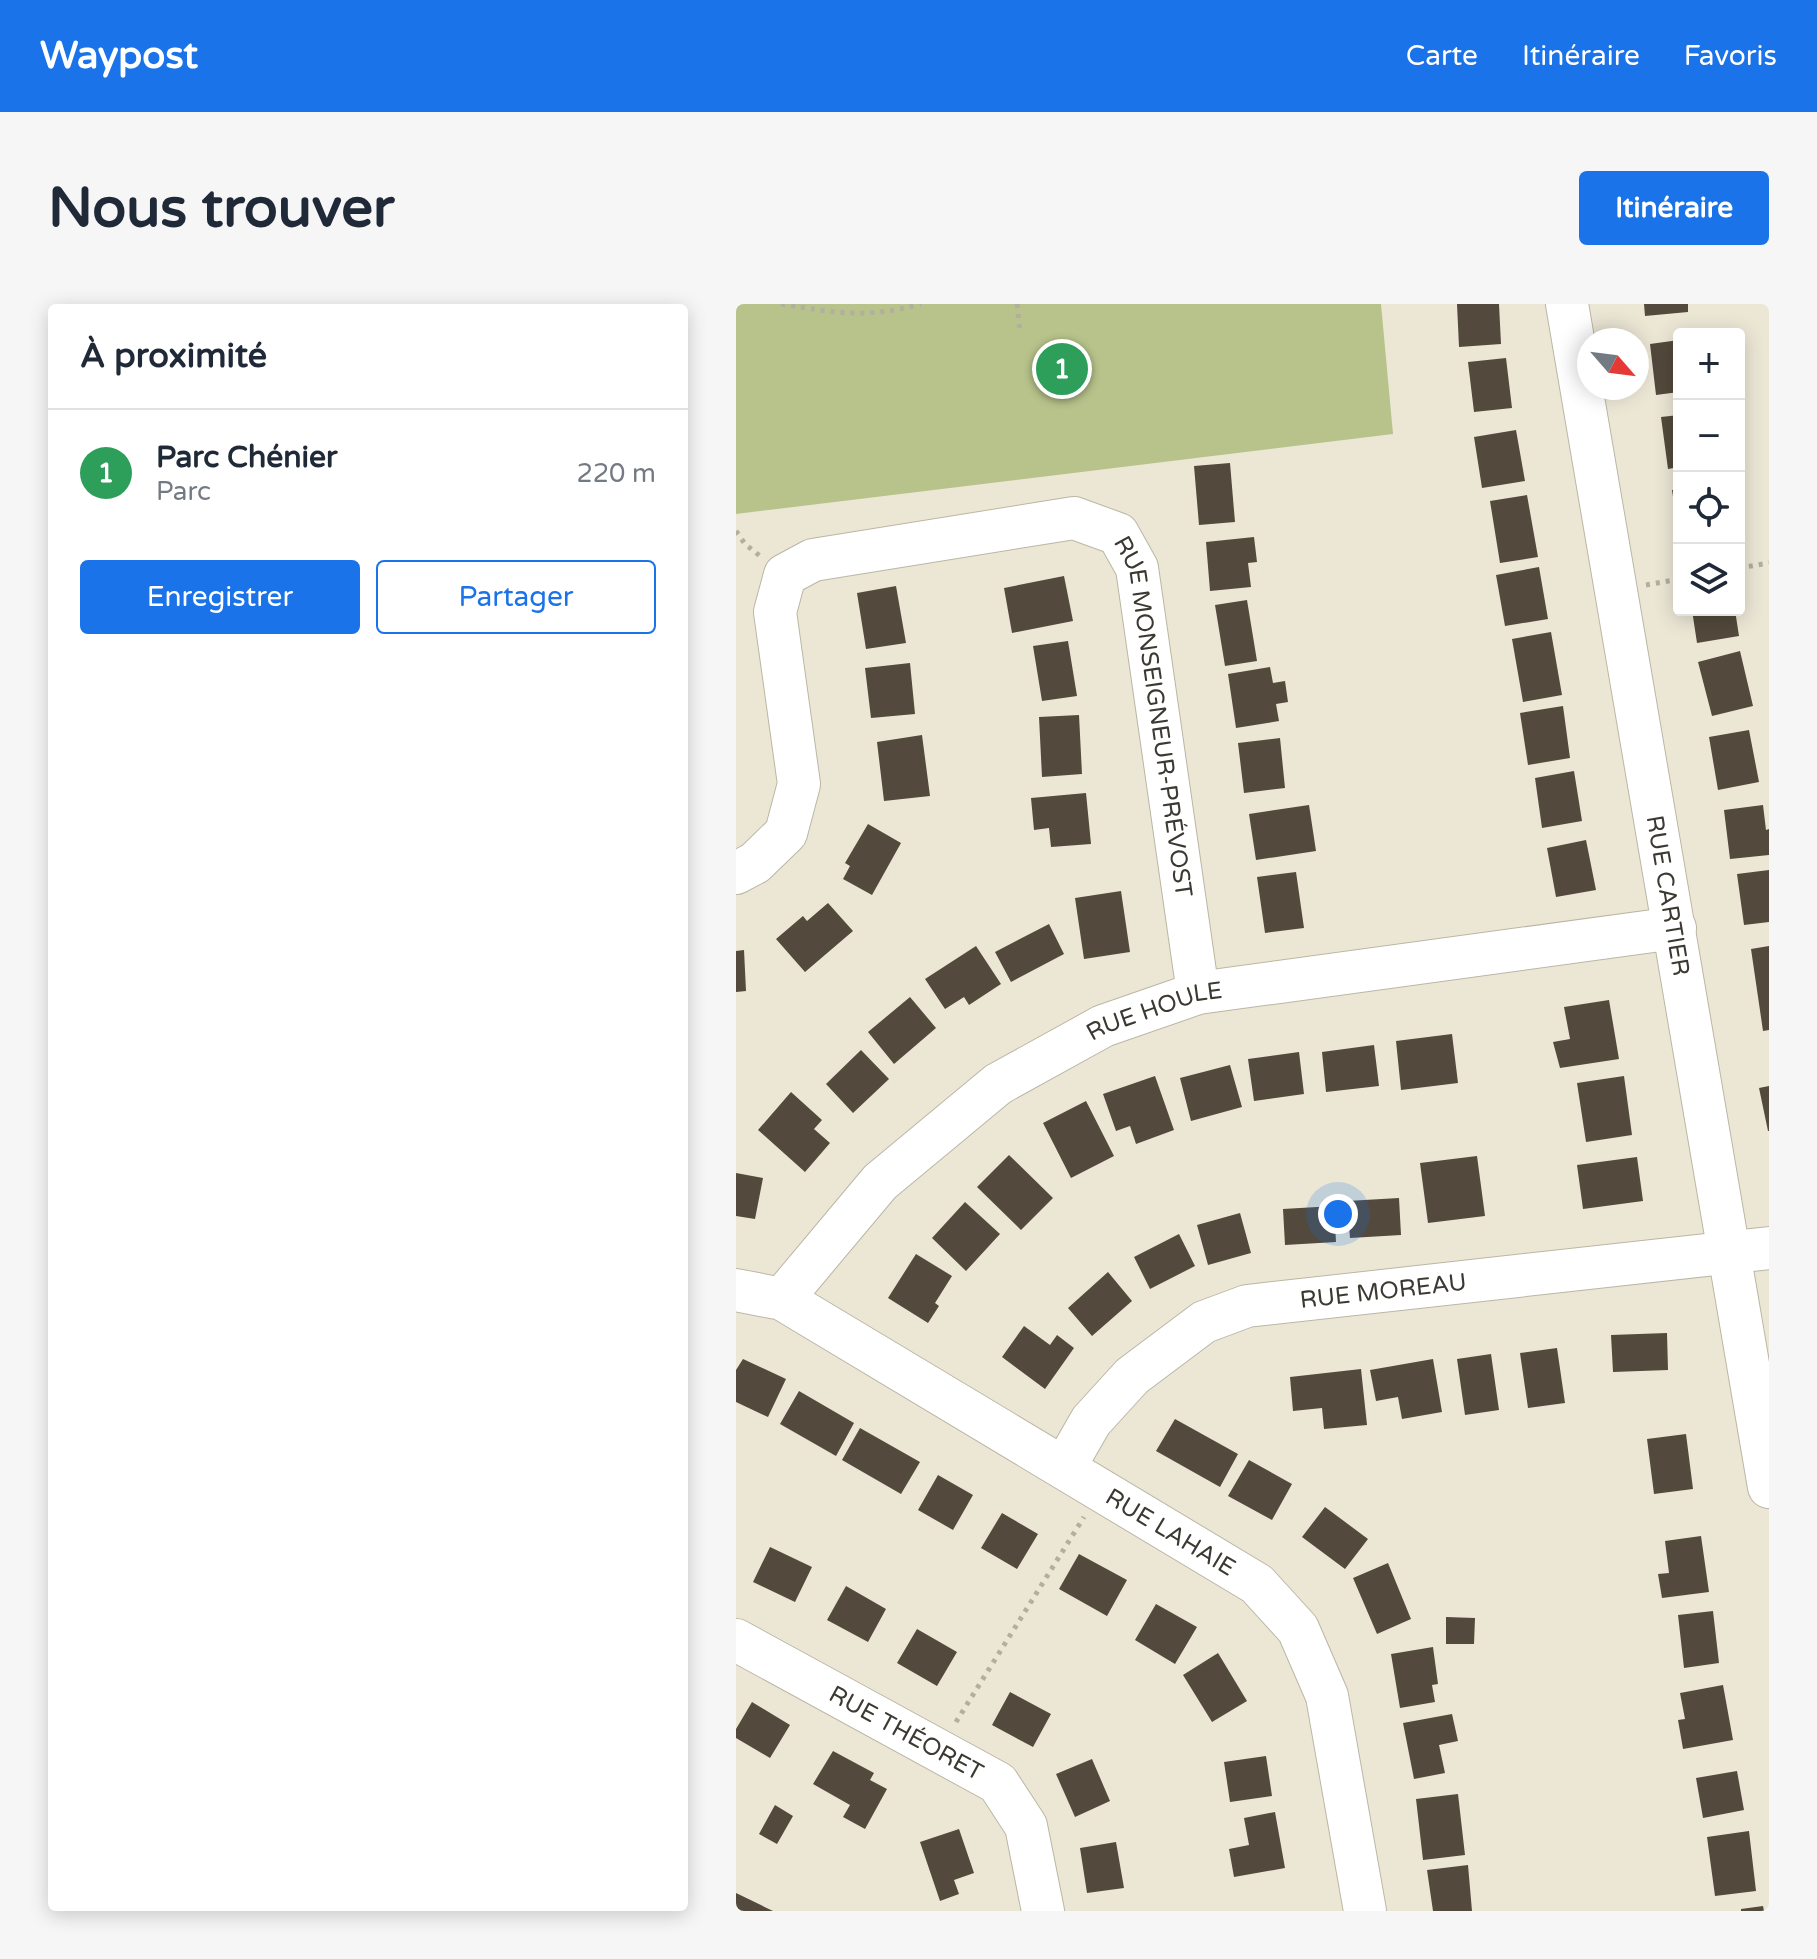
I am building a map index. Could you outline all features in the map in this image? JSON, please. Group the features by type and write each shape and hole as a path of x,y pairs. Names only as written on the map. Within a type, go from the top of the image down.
{"street":[{"name":"RUE CARTIER","path":"1567,304 1614,590 1675,928 1749,1251 1769,1487"},
{"name":"RUE MONSEIGNEUR-PRÉVOST","path":"736,873 755,863 786,833 799,784 775,612 785,575 813,560 1074,518 1118,534 1137,568 1198,993"},
{"name":"RUE HOULE","path":"782,1299 880,1182 998,1084 1103,1026 1198,993 1675,928"},
{"name":"RUE MOREAU","path":"1064,1468 1091,1421 1132,1376 1204,1322 1247,1306 1749,1251"},
{"path":"736,1290 782,1299"},
{"name":"RUE LAHAIE","path":"782,1299 1257,1584 1298,1629 1327,1696 1365,1911"},
{"name":"RUE THÉORET","path":"736,1640 998,1783 1026,1826 1043,1911"}],"path":[{"path":"781,304 855,315 887,313 921,304"},
{"path":"1017,304 1020,332"},
{"path":"1745,567 1769,563"},
{"path":"939,1750 1101,1490"}],"green space":[{"path":"736,304 1381,304 1393,434 736,514"}],"building":[{"path":"1457,304 1499,304 1501,344 1459,347"},
{"path":"1644,304 1688,304 1688,312 1645,316"},
{"path":"1673,341 1673,393 1656,395 1650,344"},
{"path":"1506,358 1512,408 1474,412 1468,362"},
{"path":"1673,416 1673,468 1668,469 1661,417"},
{"path":"1516,430 1525,481 1482,488 1474,437"},
{"path":"1230,463 1235,522 1199,525 1194,466"},
{"path":"1527,495 1538,557 1500,563 1490,501"},
{"path":"1254,537 1257,562 1248,563 1251,587 1210,591 1206,542"},
{"path":"1539,567 1548,619 1505,626 1496,575"},
{"path":"1064,576 1073,621 1012,633 1004,588"},
{"path":"896,586 906,643 866,649 857,593"},
{"path":"1247,600 1257,661 1225,666 1215,605"},
{"path":"1693,616 1736,616 1739,636 1697,643"},
{"path":"1551,632 1562,695 1523,702 1512,639"},
{"path":"1068,641 1077,696 1042,701 1033,646"},
{"path":"1740,651 1753,706 1712,716 1698,662"},
{"path":"910,663 915,714 871,718 865,668"},
{"path":"1270,667 1273,683 1285,681 1288,702 1276,704 1279,721 1236,728 1228,674"},
{"path":"1563,706 1570,758 1528,765 1520,713"},
{"path":"1079,715 1082,774 1042,777 1039,717"},
{"path":"1749,730 1759,782 1718,790 1709,737"},
{"path":"922,735 930,796 884,801 877,742"},
{"path":"1280,738 1285,788 1244,793 1238,743"},
{"path":"1574,771 1582,821 1542,828 1535,778"},
{"path":"1086,793 1091,844 1051,847 1049,828 1034,830 1031,798"},
{"path":"1309,805 1316,851 1256,860 1249,814"},
{"path":"1763,805 1766,830 1769,829 1769,855 1730,859 1724,810"},
{"path":"868,824 901,843 872,895 843,879 850,866 845,863"},
{"path":"1586,840 1596,890 1556,897 1547,848"},
{"path":"1769,870 1769,922 1744,925 1737,874"},
{"path":"1296,872 1304,928 1265,933 1257,877"},
{"path":"1121,891 1130,952 1084,959 1075,898"},
{"path":"828,903 853,931 805,972 776,939 803,916 807,921"},
{"path":"1049,924 1064,954 1011,982 995,952"},
{"path":"976,946 1001,984 969,1005 964,997 945,1009 925,979"},
{"path":"1769,946 1769,1030 1763,1031 1751,949"},
{"path":"744,950 746,991 736,992 736,951"},
{"path":"910,997 936,1028 894,1064 868,1032"},
{"path":"1609,1000 1619,1059 1560,1068 1553,1042 1570,1039 1564,1007"},
{"path":"1452,1034 1458,1083 1401,1090 1396,1041"},
{"path":"1374,1045 1379,1086 1326,1092 1322,1052"},
{"path":"861,1050 889,1079 853,1113 826,1084"},
{"path":"1299,1052 1304,1094 1254,1101 1248,1059"},
{"path":"1230,1065 1242,1107 1191,1121 1180,1078"},
{"path":"1155,1076 1174,1130 1136,1144 1130,1126 1116,1131 1103,1094"},
{"path":"1624,1076 1632,1135 1586,1142 1577,1083"},
{"path":"1769,1086 1769,1131 1768,1131 1759,1088"},
{"path":"791,1092 822,1120 814,1129 830,1143 805,1172 758,1130"},
{"path":"1086,1101 1114,1156 1071,1178 1043,1123"},
{"path":"1009,1155 1053,1198 1021,1230 977,1187"},
{"path":"1477,1156 1485,1216 1428,1223 1420,1163"},
{"path":"1637,1157 1643,1201 1583,1209 1577,1165"},
{"path":"736,1173 763,1178 755,1219 736,1216"},
{"path":"1399,1198 1401,1235 1350,1238 1347,1201"},
{"path":"965,1202 1000,1234 966,1271 932,1238"},
{"path":"1334,1206 1336,1242 1285,1245 1283,1209"},
{"path":"1240,1213 1251,1253 1208,1265 1197,1225"},
{"path":"1179,1234 1195,1266 1150,1289 1134,1257"},
{"path":"916,1254 952,1276 935,1303 939,1306 928,1323 888,1298"},
{"path":"1108,1272 1132,1301 1092,1336 1068,1308"},
{"path":"1024,1326 1050,1345 1057,1335 1074,1348 1045,1389 1002,1357"},
{"path":"1667,1333 1668,1370 1613,1372 1611,1335"},
{"path":"1557,1348 1565,1403 1528,1408 1520,1353"},
{"path":"1491,1354 1499,1410 1465,1415 1457,1359"},
{"path":"743,1359 786,1379 768,1417 736,1402 736,1370"},
{"path":"1433,1359 1442,1412 1402,1419 1398,1397 1376,1401 1370,1370"},
{"path":"1361,1369 1367,1425 1324,1429 1322,1408 1293,1411 1290,1377"},
{"path":"799,1391 854,1423 836,1456 780,1424"},
{"path":"1175,1419 1238,1454 1220,1487 1156,1451"},
{"path":"860,1428 920,1462 901,1494 842,1460"},
{"path":"1686,1434 1693,1489 1654,1494 1647,1439"},
{"path":"1249,1460 1292,1484 1272,1520 1228,1496"},
{"path":"938,1475 973,1495 953,1530 918,1510"},
{"path":"1325,1507 1368,1539 1345,1569 1302,1537"},
{"path":"1002,1513 1038,1534 1017,1569 981,1548"},
{"path":"1701,1536 1709,1592 1662,1598 1658,1574 1669,1573 1665,1541"},
{"path":"770,1547 812,1567 795,1602 753,1582"},
{"path":"1079,1554 1127,1580 1107,1616 1059,1589"},
{"path":"1388,1563 1411,1619 1377,1634 1353,1578"},
{"path":"846,1586 886,1609 868,1642 827,1620"},
{"path":"1156,1604 1197,1627 1175,1664 1135,1640"},
{"path":"1713,1611 1719,1663 1684,1668 1678,1615"},
{"path":"1446,1617 1475,1618 1474,1644 1446,1644"},
{"path":"917,1629 957,1652 937,1686 897,1663"},
{"path":"1433,1647 1438,1684 1432,1685 1435,1702 1400,1708 1391,1654"},
{"path":"1218,1653 1247,1701 1212,1722 1183,1675"},
{"path":"1723,1685 1733,1740 1683,1749 1678,1720 1685,1719 1680,1693"},
{"path":"1010,1692 1051,1714 1033,1747 992,1725"},
{"path":"752,1702 790,1725 770,1758 736,1738 736,1729"},
{"path":"1452,1714 1458,1741 1439,1745 1445,1773 1414,1779 1403,1723"},
{"path":"833,1751 874,1773 870,1780 887,1789 865,1829 843,1817 850,1805 813,1784"},
{"path":"1266,1756 1272,1796 1230,1802 1224,1762"},
{"path":"1092,1759 1110,1801 1075,1817 1056,1774"},
{"path":"1737,1771 1744,1810 1703,1818 1696,1778"},
{"path":"1458,1794 1465,1855 1423,1860 1416,1799"},
{"path":"775,1805 793,1816 777,1844 759,1834"},
{"path":"1275,1812 1285,1868 1234,1877 1229,1849 1249,1845 1244,1818"},
{"path":"959,1829 974,1873 954,1880 959,1894 940,1901 920,1842"},
{"path":"1749,1831 1756,1891 1715,1896 1707,1837"},
{"path":"1116,1842 1124,1888 1087,1893 1080,1848"},
{"path":"1468,1865 1472,1911 1433,1911 1427,1870"},
{"path":"736,1893 773,1911 736,1911"},
{"path":"1763,1906 1764,1911 1741,1911 1741,1909"}],"place":[{"name":"Parc Chénier","path":"1062,369"}]}
